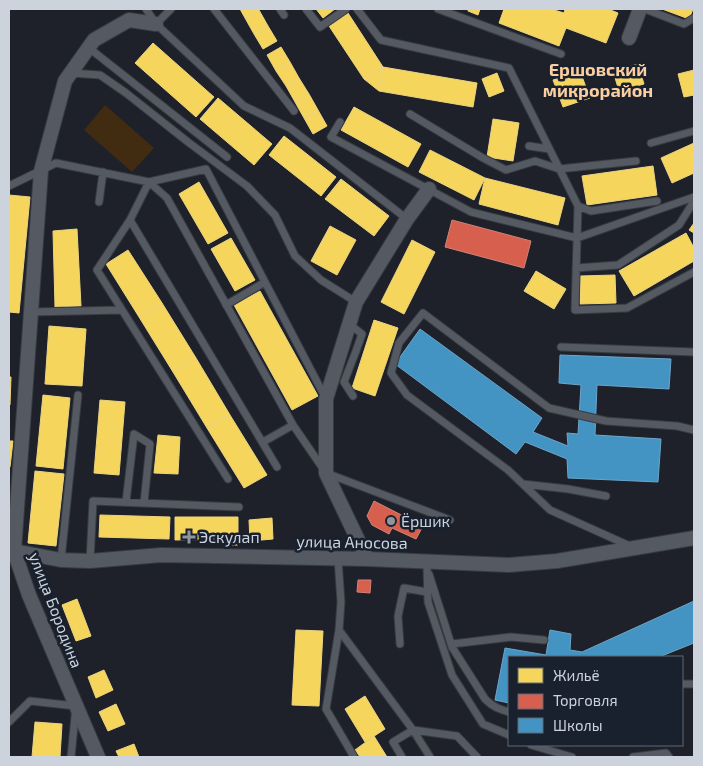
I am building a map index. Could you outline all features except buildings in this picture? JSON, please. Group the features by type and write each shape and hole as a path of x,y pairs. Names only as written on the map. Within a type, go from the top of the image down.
{"street":[{"path":"629,38 640,9"},
{"name":"улица Бородина","path":"98,757 28,595 12,550 42,171 66,81 94,40 129,20 156,24"},
{"path":"367,559 326,473 326,399 356,302 407,219 429,190"},
{"name":"улица Аносова","path":"12,550 61,560 90,561 161,554 367,559 426,564 508,565 557,560 694,538"}],"lane":[{"path":"146,9 156,24 244,106 290,128 407,219"},
{"path":"156,24 171,9"},
{"path":"214,9 294,111"},
{"path":"306,9 320,27 346,9"},
{"path":"358,9 381,40 509,68 578,206 575,310 627,308 694,272"},
{"path":"438,9 561,54"},
{"path":"645,9 684,24 694,18"},
{"path":"88,48 227,156"},
{"path":"71,73 100,75 247,186 274,215 295,256 321,280 356,302"},
{"path":"410,114 506,170 535,161 559,169 636,161"},
{"path":"340,122 332,137 471,212 577,238 694,197"},
{"path":"651,143 694,131"},
{"path":"529,146 549,149"},
{"path":"9,186 56,163 149,182 206,169 326,399"},
{"path":"99,202 103,172"},
{"path":"149,182 130,220 96,270 228,479"},
{"path":"149,182 167,198 293,425 326,473 450,520"},
{"path":"578,206 591,211 657,201"},
{"path":"576,268 618,265 679,225 694,201"},
{"path":"130,220 277,467"},
{"path":"226,305 265,282"},
{"path":"31,312 122,310"},
{"path":"633,547 550,510 508,470 407,395 391,373 398,343 422,313 549,408 606,420 677,426 694,430"},
{"path":"349,324 362,334 344,382 353,396"},
{"path":"561,347 694,352"},
{"path":"61,560 78,395"},
{"path":"263,442 293,425"},
{"path":"126,502 134,434 150,444 144,503"},
{"path":"522,484 568,489 606,496"},
{"path":"90,561 93,501 239,507"},
{"path":"338,559 342,602 326,709 354,757"},
{"path":"426,564 428,602 452,675 484,724 508,735"},
{"path":"426,564 452,647 485,699 498,709 508,712"},
{"path":"400,644 398,616 404,588 427,592"},
{"path":"339,630 413,730 430,757"},
{"path":"452,644 511,637 544,640"},
{"path":"9,722 30,701 76,706 71,757"},
{"path":"402,757 393,742 413,730 457,736 477,757"},
{"path":"534,746 572,757"},
{"path":"633,757 666,752 669,757"}],"shaded area":[{"path":"105,105 154,148 132,172 84,130"}],"place":[{"name":"Ёршик","path":"391,521"},
{"name":"Эскулап","path":"189,537"}],"district":[{"name":"Ершовский микрорайон","path":"598,80"}]}
